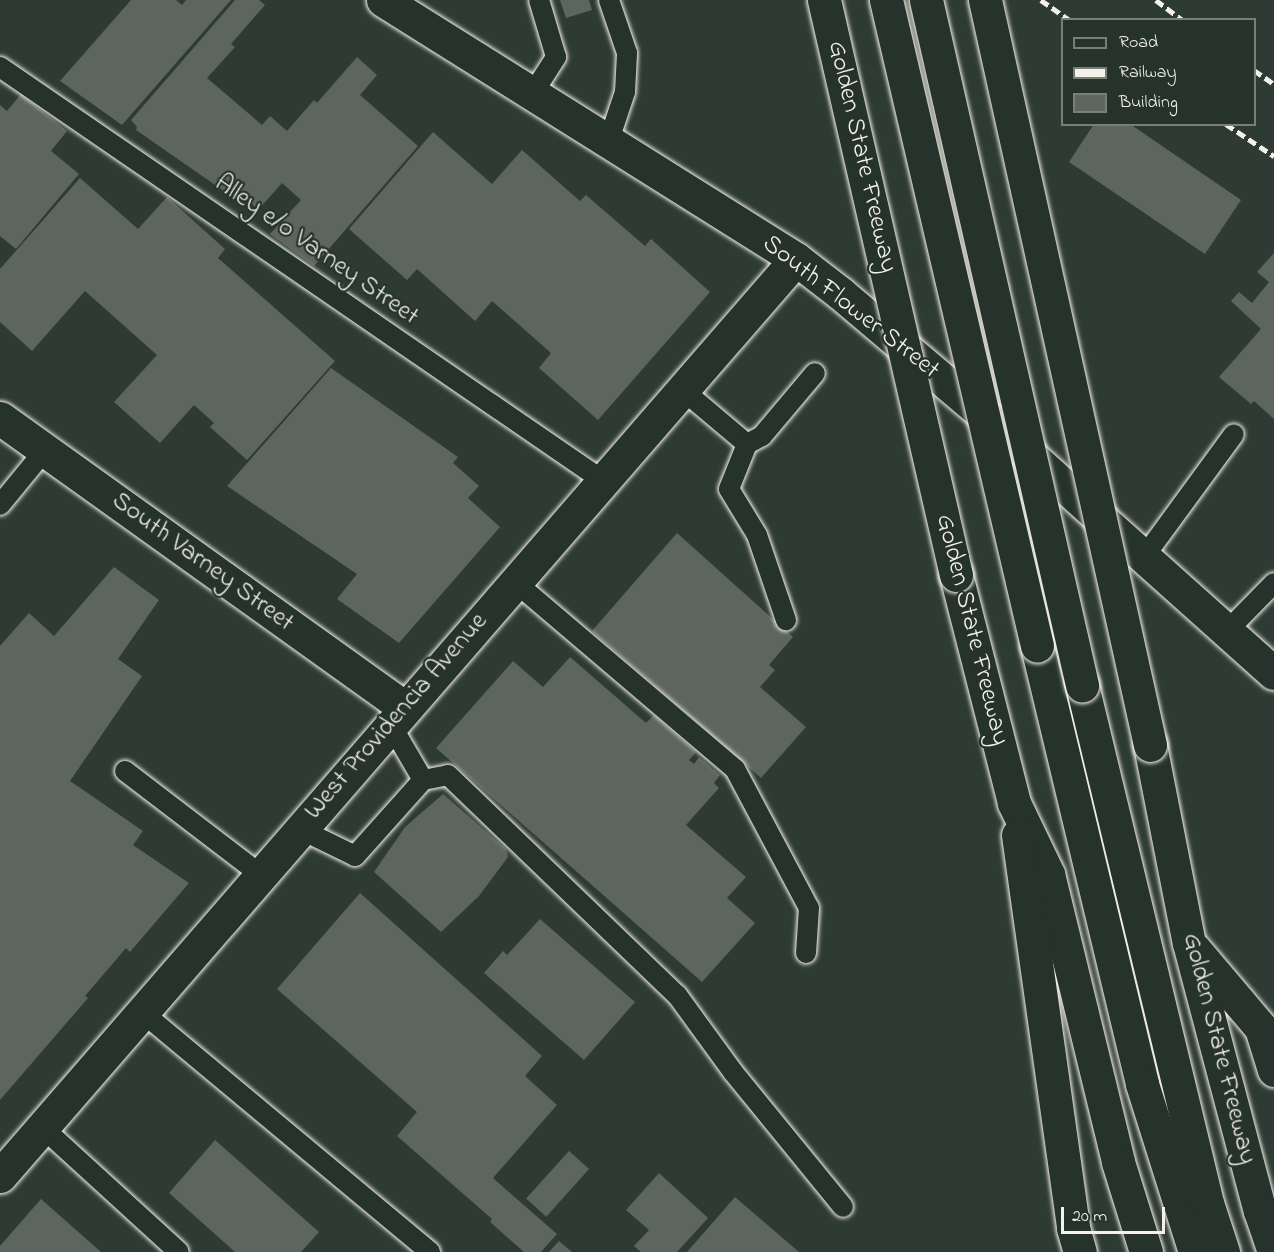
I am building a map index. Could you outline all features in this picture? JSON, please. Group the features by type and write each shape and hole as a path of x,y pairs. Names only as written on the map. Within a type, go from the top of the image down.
{"main road":[{"name":"South Flower Street","path":"383,0 796,259 840,293 994,423 1274,674"},
{"name":"Golden State Freeway","path":"824,0 956,574 1014,803 1048,874 1118,1162 1146,1252"},
{"path":"886,0 1142,1084 1195,1252"},
{"path":"926,0 1082,685 1207,1203 1223,1252"},
{"name":"Golden State Freeway","path":"985,0 1150,746 1189,943 1260,1211 1274,1252"},
{"name":"West Providencia Avenue","path":"0,1176 602,480 684,391 796,259"},
{"name":"South Varney Street","path":"0,418 398,717"},
{"path":"1014,803 1073,1228 1080,1252"},
{"path":"1189,943 1261,1028 1274,1070"}],"lane":[{"path":"533,93 556,57 539,0"},
{"path":"609,0 627,53 625,92 609,140"},
{"name":"Alley e/o Varney Street","path":"0,66 602,480"},
{"path":"786,620 757,535 729,489 747,444 762,436 814,373"},
{"path":"684,391 747,444"},
{"path":"1144,557 1234,434"},
{"path":"0,505 45,450"},
{"path":"514,581 735,769 809,908 806,953"},
{"path":"1227,631 1274,583"},
{"path":"398,717 423,780"},
{"path":"125,771 261,875"},
{"path":"300,829 355,856 423,780 448,775 677,995 734,1072 843,1207"},
{"path":"142,1012 430,1252"},
{"path":"42,1127 179,1252"}],"building":[{"path":"131,0 176,0 182,5 186,0 231,0 122,125 60,81"},
{"path":"235,0 259,0 265,5 231,44 235,47 207,78 262,125 270,116 287,131 314,100 317,103 357,57 377,75 360,95 418,146 314,266 270,234 301,200 282,183 258,210 248,200 244,205 136,130 137,127 131,120"},
{"path":"560,0 589,0 592,10 566,18"},
{"path":"21,94 67,131 51,151 79,174 16,249 0,236 0,105 7,111"},
{"path":"1093,126 1133,126 1241,200 1205,254 1069,162"},
{"path":"433,132 492,184 522,150 580,201 586,195 645,246 651,239 710,292 598,420 539,368 551,353 492,301 475,321 417,269 407,280 349,229"},
{"path":"80,178 138,229 167,197 225,249 218,258 335,361 247,460 210,427 214,423 194,405 160,443 114,402 157,355 85,291 32,351 0,322 0,269"},
{"path":"1274,253 1274,419 1254,401 1251,404 1219,377 1261,329 1231,301 1239,292 1252,303 1269,282 1257,272"},
{"path":"331,368 458,457 453,463 479,486 468,498 500,527 399,643 337,599 357,574 227,486"},
{"path":"677,533 793,637 769,665 775,670 760,687 806,727 761,778 592,631"},
{"path":"114,567 159,600 118,659 142,676 70,781 143,831 133,845 189,883 130,952 126,948 85,996 88,998 0,1100 0,646 29,613 54,636"},
{"path":"570,657 646,723 654,715 696,752 689,760 694,764 699,757 720,775 714,783 719,788 686,825 746,877 727,898 755,923 702,982 436,748 513,661 543,687"},
{"path":"443,794 506,849 508,857 479,896 441,932 374,872 405,827"},
{"path":"360,893 542,1056 525,1076 557,1105 493,1178 557,1234 541,1252 524,1252 490,1222 492,1219 397,1136 417,1112 277,989"},
{"path":"540,919 635,1002 584,1060 484,973 503,951 507,955"},
{"path":"215,1140 319,1232 301,1252 235,1252 169,1193"},
{"path":"569,1151 589,1169 546,1217 526,1199"},
{"path":"659,1173 708,1218 677,1252 641,1252 634,1246 649,1230 626,1210"},
{"path":"735,1197 799,1252 687,1252"},
{"path":"41,1199 101,1252 0,1252 0,1246"},
{"path":"559,1241 572,1252 549,1252"}],"railway":[{"path":"1041,0 1067,18"},
{"path":"1156,0 1180,18"},
{"path":"1256,71 1274,84"},
{"path":"1229,126 1274,156"}]}
